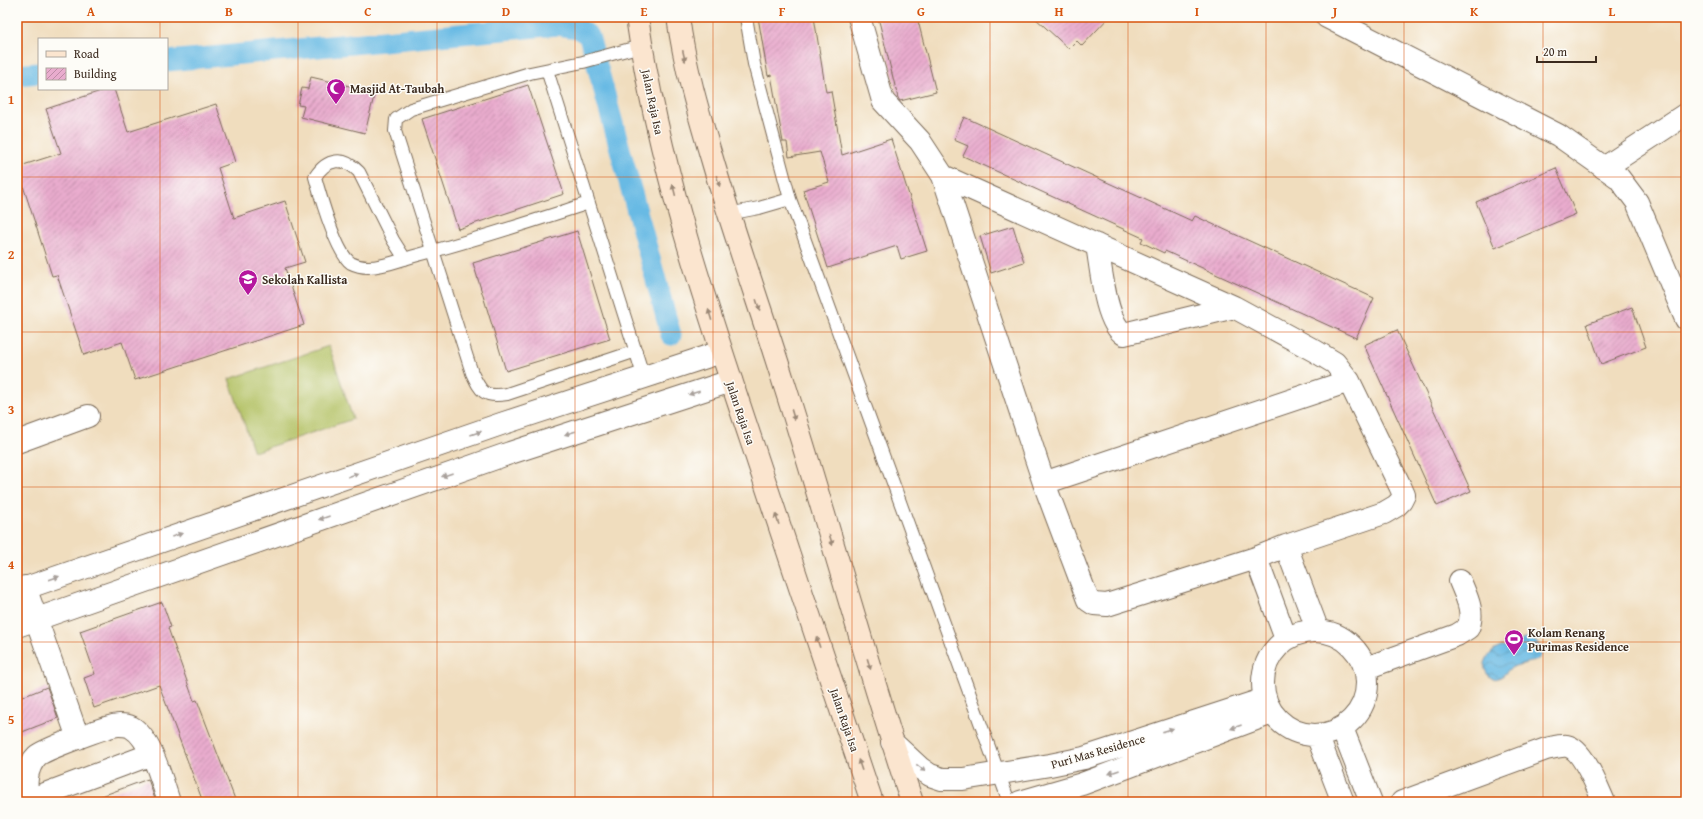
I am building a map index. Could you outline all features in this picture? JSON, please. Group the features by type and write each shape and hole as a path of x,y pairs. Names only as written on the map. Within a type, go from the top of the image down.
{"main road":[{"name":"Jalan Raja Isa","path":"637,17 641,46 661,139 683,226 721,352 872,802"},
{"path":"678,17 682,48 694,102 728,214 782,378 892,742 912,802"}],"street":[{"path":"859,17 883,101 920,141 943,176 1044,483 1088,600 1094,604 1107,605 1256,558 1286,546 1384,513 1401,502 1404,495 1349,381 1335,363 1316,350 1234,307 943,176"},
{"path":"1327,17 1558,135 1619,178 1637,202 1686,319"},
{"path":"1604,168 1686,114"},
{"path":"1097,245 1109,306 1117,327 1124,334 1234,307"},
{"path":"78,738 27,622 21,589 501,424 721,352"},
{"path":"27,622 510,453 731,381"},
{"path":"1044,483 1349,381"},
{"path":"18,437 88,416"},
{"path":"501,424 510,453"},
{"path":"1286,546 1318,631"},
{"path":"1256,558 1286,639"},
{"path":"1366,668 1457,634 1468,628 1471,617 1470,606 1460,580"},
{"path":"1318,631 1339,636 1356,649 1366,668 1368,686 1364,702 1355,717 1342,728 1329,733 1317,735 1304,734 1292,730 1281,722 1269,706 1262,685 1266,666 1268,659 1276,648 1286,639 1296,634 1318,631"},
{"name":"Puri Mas Residence","path":"892,742 920,768 930,775 942,779 963,779 1050,766 1084,758 1269,706"},
{"name":"Puri Mas Residence","path":"1020,802 1082,784 1269,706"},
{"path":"152,754 29,801 26,783 31,764 38,755 78,738 118,725 125,725 141,735 152,754 169,802"},
{"path":"1342,728 1371,802"},
{"path":"1317,735 1343,802"},
{"path":"1402,802 1546,749 1568,746 1578,752 1583,760 1602,801"}],"lane":[{"path":"746,17 754,64 790,199 1009,802"},
{"path":"636,351 507,394 494,396 486,394 477,383 472,372 434,251 396,140 395,131 396,119 411,108 530,73 583,62 641,46"},
{"path":"547,70 644,378"},
{"path":"405,258 393,240 359,172 352,164 334,161 327,164 320,170 316,177 337,241 349,262 359,267 369,267 434,251 589,203"},
{"path":"728,214 758,208 790,199"}],"green space":[{"path":"329,346 353,419 254,452 229,379"}],"water":[{"name":"Kolam Renang Purimas Residence","path":"1527,638 1534,640 1539,645 1541,649 1540,657 1532,662 1513,667 1501,677 1493,679 1488,675 1485,666 1486,661 1496,649 1512,646"}],"building":[{"path":"758,17 814,17 826,92 831,91 842,155 891,139 927,251 901,259 897,246 828,268 803,190 829,182 820,152 789,157 787,142 783,142 771,75 768,76"},
{"path":"878,17 917,17 936,92 900,101"},
{"path":"1034,17 1109,17 1082,46 1077,41 1069,49"},
{"name":"Masjid At-Taubah","path":"311,77 375,92 365,133 301,117 304,106 298,105 302,88 308,89"},
{"path":"528,85 564,194 458,229 422,119"},
{"path":"104,90 114,90 128,132 216,104 235,162 218,168 234,218 285,201 305,262 285,268 304,325 135,380 122,342 84,355 57,275 52,276 17,167 61,153 46,109"},
{"path":"964,117 1192,221 1195,216 1374,298 1356,338 1165,251 1164,253 1141,242 1143,238 963,156 968,146 954,140"},
{"path":"1556,168 1576,214 1495,248 1476,202"},
{"path":"1013,226 1024,262 991,273 980,236"},
{"path":"577,231 610,339 506,371 473,263"},
{"path":"1632,307 1646,347 1601,364 1587,324"},
{"path":"1397,330 1471,491 1437,506 1364,345"},
{"path":"162,602 171,627 168,628 194,701 197,700 236,802 203,802 159,685 94,708 84,678 95,674 80,631"},
{"path":"47,687 58,718 17,734 17,699"},
{"path":"148,779 156,802 91,802 91,800"}],"waterway":[{"path":"168,61 558,25 578,28 589,36 671,335"},
{"path":"17,75 38,73"}],"place":[{"name":"Masjid At-Taubah","path":"336,105"},
{"name":"Sekolah Kallista","path":"248,296"},
{"name":"Kolam Renang Purimas Residence","path":"1514,656"}]}
